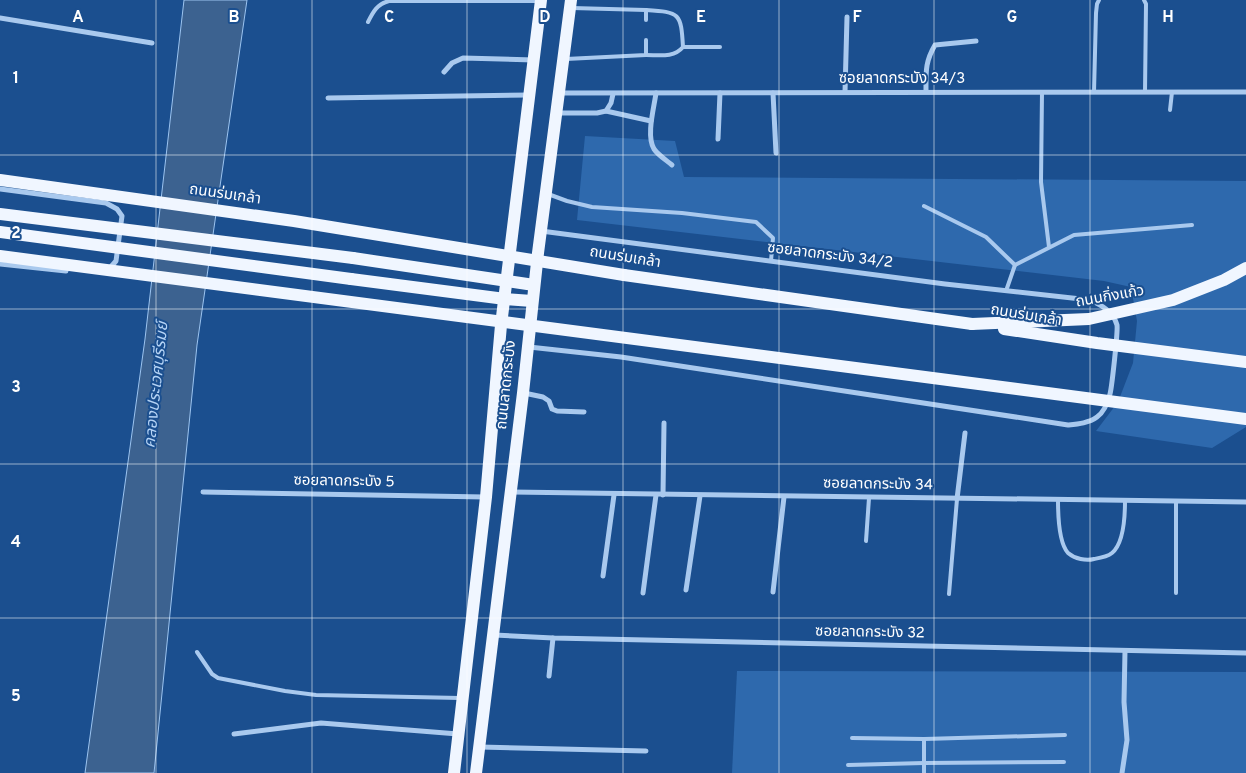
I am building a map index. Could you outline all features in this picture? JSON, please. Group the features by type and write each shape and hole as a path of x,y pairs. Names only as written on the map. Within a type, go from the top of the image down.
{"main road":[{"name":"ถนนลาดกระบัง","path":"454,773 486,497 505,299 541,1"},
{"name":"ถนนลาดกระบัง","path":"476,773 523,393 545,194 570,4"},
{"name":"ถนนร่มเกล้า","path":"0,180 294,221 624,275 1097,343 1246,362"},
{"path":"0,214 353,258 534,285"},
{"path":"0,232 532,301"},
{"path":"0,256 1246,419"},
{"name":"ถนนกิ่งแก้ว","path":"972,324 1098,318 1173,300 1224,280 1246,268"}],"street":[{"path":"845,92 847,17"},
{"path":"0,18 152,43"},
{"path":"926,92 926,68 935,45 976,41"},
{"path":"444,72 452,63 462,58 534,60"},
{"path":"773,92 776,153"},
{"name":"ซอยลาดกระบัง 34/3","path":"558,93 1246,92"},
{"path":"656,93 650,141 654,150 672,165"},
{"path":"718,139 720,93"},
{"path":"606,111 611,104 613,94"},
{"path":"328,98 530,95"},
{"path":"556,113 597,114 606,111 651,121"},
{"path":"0,189 106,203 117,209 122,216 116,261 108,271 95,274 0,264"},
{"name":"ซอยลาดกระบัง 34/2","path":"528,347 621,357 1068,425 1082,424 1098,417 1105,408 1111,393 1117,326 1111,313 1090,300 1006,291 541,231"},
{"path":"523,393 543,397 548,401 552,409 557,411 584,412"},
{"path":"663,495 664,422"},
{"path":"957,499 965,433"},
{"name":"ซอยลาดกระบัง 5","path":"203,492 486,497"},
{"name":"ซอยลาดกระบัง 34","path":"510,492 614,495 1246,502"},
{"path":"602,576 614,495"},
{"path":"643,593 656,495"},
{"path":"686,590 700,496"},
{"path":"773,592 784,497"},
{"name":"ซอยลาดกระบัง 32","path":"493,635 553,638 1246,653"},
{"path":"549,676 553,638"},
{"path":"1122,773 1127,740 1124,702 1125,651"},
{"path":"234,734 321,724 459,734"},
{"path":"479,747 646,751"}],"lane":[{"path":"1094,92 1096,13 1099,0"},
{"path":"1144,0 1146,4 1145,92"},
{"path":"368,22 374,10 382,1 541,1"},
{"path":"563,59 667,55 678,53 683,47 682,27 675,13 570,4"},
{"path":"646,10 646,20"},
{"path":"646,40 646,55"},
{"path":"683,47 720,47"},
{"path":"1042,92 1041,182 1049,247"},
{"path":"1170,110 1172,92"},
{"path":"545,194 592,207 682,213 756,222 773,238 771,261"},
{"path":"924,206 986,237 1015,265"},
{"path":"1006,291 1015,265 1074,235 1192,225"},
{"path":"866,540 869,498"},
{"path":"949,594 957,499"},
{"path":"1058,500 1062,541 1068,552 1078,558 1090,560 1103,558 1114,552 1122,534 1125,519 1125,501"},
{"path":"1176,501 1176,592"},
{"path":"197,652 212,674 218,678 276,690 335,696 462,698"},
{"path":"852,738 924,739 1066,735"},
{"path":"924,739 924,773"},
{"path":"848,765 1064,762"}],"shaded area":[{"path":"585,136 675,141 684,177 1246,181 1246,427 1212,448 1096,431 1118,402 1133,363 1137,321 1131,287 1104,281 577,220"},
{"path":"737,671 1246,672 1246,773 732,773"}],"water":[{"name":"คลองประเวศบุรีรมย์","path":"184,0 247,0 197,345 154,773 85,773 145,339"}]}
